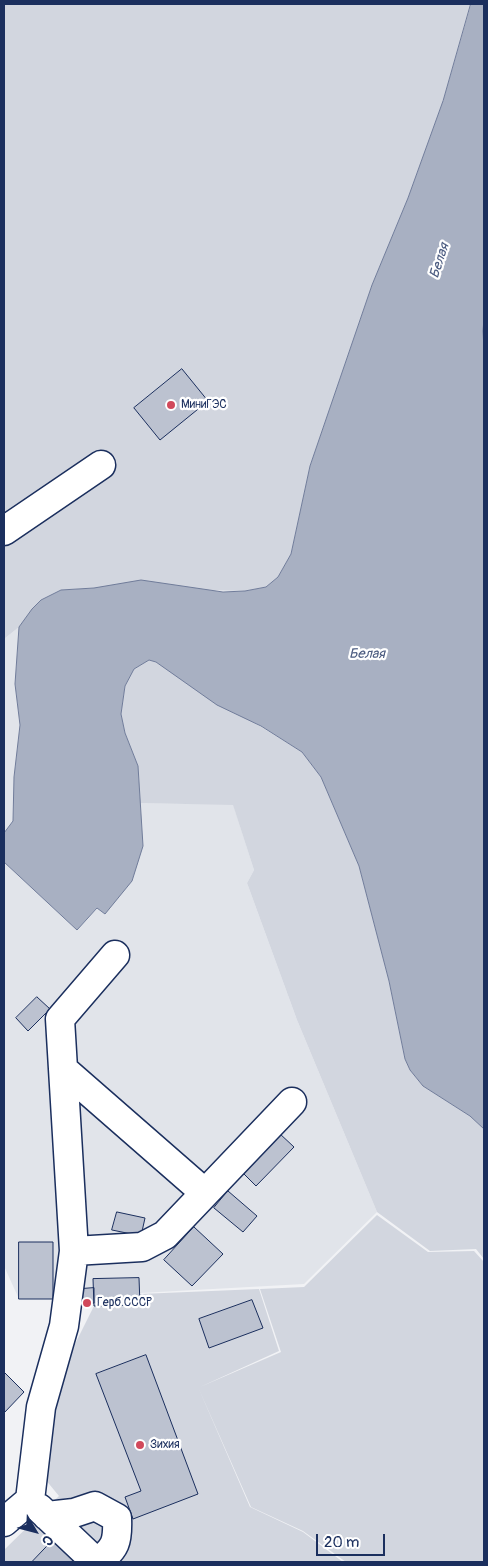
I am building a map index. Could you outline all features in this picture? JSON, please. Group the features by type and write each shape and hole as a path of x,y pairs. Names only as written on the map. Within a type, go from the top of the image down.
{"street":[{"path":"4,531 101,465"},
{"path":"4,1522 39,1508 74,1513 95,1506 117,1518 118,1538 109,1554 96,1562 39,1508 41,1407 64,1326 74,1251 60,1019 115,955"},
{"path":"63,1069 205,1193"},
{"path":"74,1251 142,1247 165,1235 292,1102"}],"shaded area":[{"path":"4,4 471,4 443,101 408,198 372,285 310,466 291,554 278,577 266,587 245,591 94,588 61,590 41,600 19,627 4,639"},
{"path":"19,627 15,684 20,725 14,777 13,821 4,833 4,639"},
{"path":"149,660 156,662 302,752 321,777 359,866 389,981 405,1059 410,1070 423,1086 470,1116 484,1129 484,1259 476,1249 430,1251 377,1212 297,1020 247,883 254,870 233,805 140,803 138,766 125,733 121,714 125,686 134,669"},
{"path":"140,803 233,804 254,870 247,883 297,1020 377,1212 304,1284 140,1293 81,1304 81,1299 19,1299 4,1266 4,862 77,930 98,908 105,914 143,846"},
{"path":"377,1215 428,1252 474,1251 484,1262 484,1562 346,1562 303,1531 251,1507 198,1387 250,1507 303,1532 343,1562 4,1562 4,1550 59,1496 45,1479 42,1435 75,1344 94,1306 140,1305 140,1294 259,1289 279,1351 200,1387 281,1352 260,1289 304,1287"}],"water":[{"name":"Белая","path":"471,4 484,4 484,1129 470,1116 423,1086 410,1070 405,1059 389,981 359,866 321,777 302,752 261,726 217,705 156,662 149,660 134,669 125,686 121,714 125,733 138,766 143,846 132,881 105,914 97,908 77,930 4,862 4,833 13,821 14,777 20,725 15,684 19,627 32,609 41,600 61,590 94,588 141,580 223,592 245,591 266,587 278,577 291,554 310,466 372,285 408,198 443,101"}],"building":[{"name":"МиниГЭС","path":"182,369 208,401 160,440 134,408"},
{"path":"37,997 50,1009 28,1031 16,1018"},
{"path":"279,1133 294,1147 256,1186 242,1172"},
{"path":"228,1191 257,1216 243,1232 214,1208"},
{"path":"117,1212 145,1218 141,1236 112,1230"},
{"path":"194,1227 223,1254 192,1286 164,1260"},
{"path":"19,1242 53,1242 53,1299 19,1299"},
{"path":"139,1278 140,1305 94,1306 93,1279"},
{"path":"94,1288 94,1303 81,1304 81,1289"},
{"path":"252,1300 263,1328 209,1348 199,1319"},
{"path":"146,1355 198,1494 133,1519 125,1497 141,1491 96,1374"},
{"path":"4,1372 24,1392 4,1413"},
{"path":"56,1537 77,1556 71,1562 32,1562"}],"place":[{"name":"МиниГЭС","path":"171,405"},
{"name":"Герб СССР","path":"87,1303"},
{"name":"Зихия","path":"140,1445"}]}
